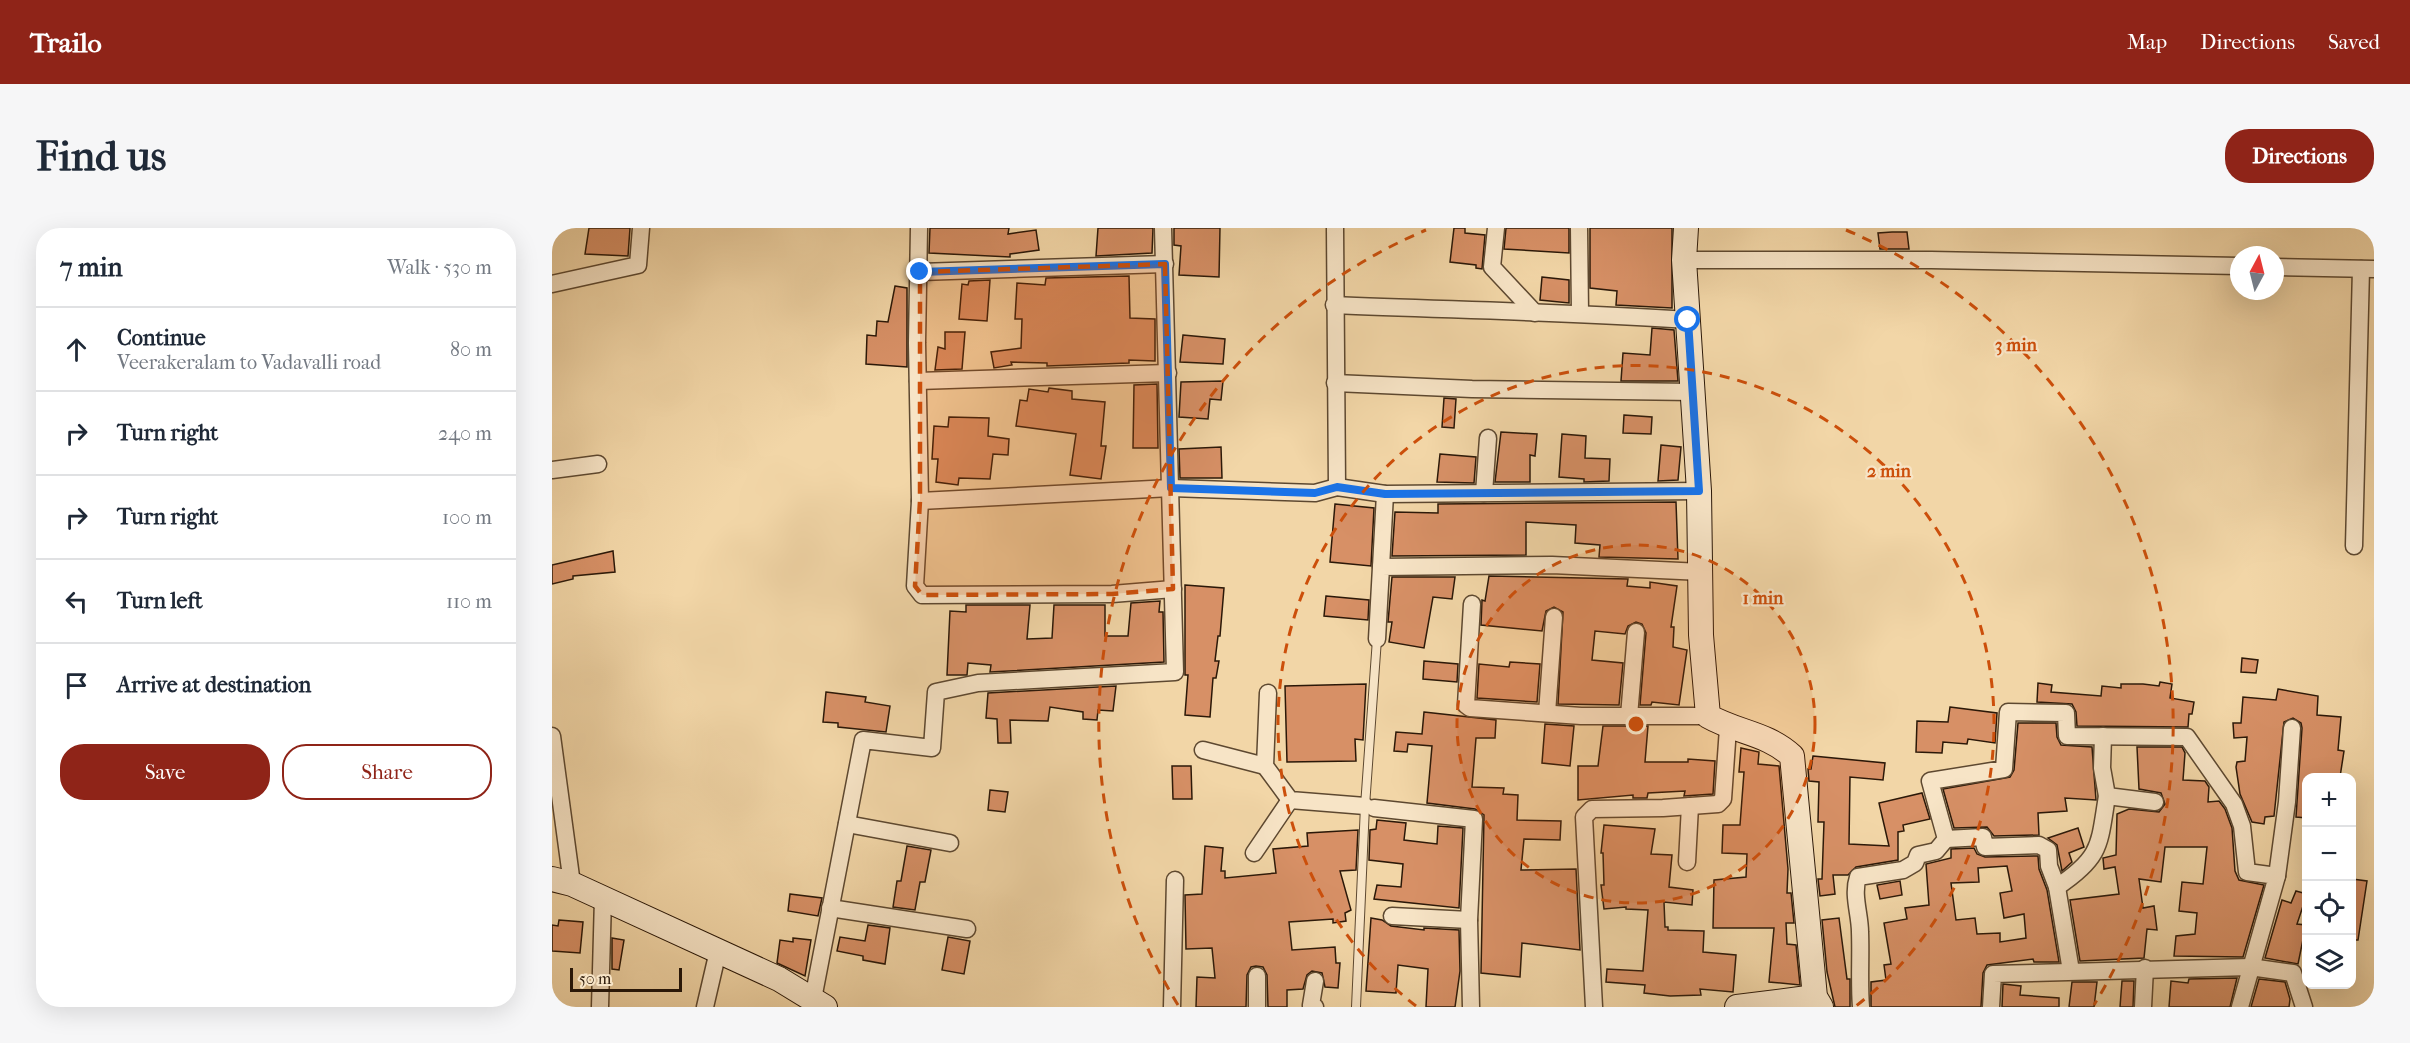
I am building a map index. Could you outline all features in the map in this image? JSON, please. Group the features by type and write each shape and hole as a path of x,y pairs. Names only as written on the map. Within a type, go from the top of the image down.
{"street":[{"path":"552,284 638,266 641,228"},
{"path":"919,228 920,501 915,586 922,595 1112,594 1173,589"},
{"path":"552,736 562,881 779,979 819,1003 830,908 863,740 932,748 936,692 978,683 1175,672 1163,228"},
{"path":"1335,228 1337,487"},
{"path":"1496,228 1492,267 1535,313"},
{"path":"1580,228 1581,313"},
{"path":"1594,1007 1584,817 1592,809 1718,804 1723,799 1718,722 1701,636 1702,572 1684,260 1686,228"},
{"path":"1684,260 1931,260 2230,266"},
{"path":"920,272 1165,264"},
{"path":"2284,267 2367,269 2354,546"},
{"path":"1334,305 1581,313 1688,320"},
{"path":"918,381 1168,373"},
{"path":"1335,383 1472,389 1693,392"},
{"path":"1484,493 1488,438"},
{"path":"552,470 598,464"},
{"path":"920,501 1171,488 1315,493 1337,487 1385,494 1699,491"},
{"path":"1377,639 1385,494"},
{"path":"1381,567 1552,565 1702,572"},
{"path":"1472,604 1467,705 1470,708 1718,722 1777,742 1792,756 1818,1002 1737,1007"},
{"path":"1547,713 1554,617"},
{"path":"1629,716 1636,632"},
{"path":"1264,766 1268,693"},
{"path":"1946,839 1930,781 2004,770 2008,712 2066,713 2067,736 2187,737 2234,804 2242,826 2247,872 2277,876"},
{"path":"2240,1007 2277,876 2287,802 2292,728"},
{"path":"2057,886 2074,876 2098,850 2107,796 2102,768 2103,736"},
{"path":"1203,750 1264,766 1290,800 1474,819 1470,920 1471,1007"},
{"path":"2107,796 2155,802"},
{"path":"1254,853 1290,800"},
{"path":"1687,862 1690,806"},
{"path":"847,824 950,843"},
{"path":"1861,1007 1858,972 1860,932 1855,886 1858,877 1903,870 1915,863 1918,855 1936,851 1946,839 1983,837 1985,847 2039,845 2048,850 2049,866 2057,886 2071,971"},
{"path":"1172,1007 1175,880"},
{"path":"600,1007 603,898"},
{"path":"830,908 968,929"},
{"path":"1392,916 1470,920"},
{"path":"705,1007 718,951"},
{"path":"1991,1007 1993,974 2145,968 2250,967 2293,973 2304,1007"},
{"path":"2143,1007 2145,968"},
{"path":"1257,976 1257,1007"},
{"path":"1315,981 1311,1005 1315,1007"}],"lane":[{"path":"1356,1007 1370,807 1377,639"}],"highlighted area":[{"path":"1165,264 1173,589 1112,594 922,595 915,586 920,501 920,272"}],"building":[{"path":"589,228 630,228 628,256 585,254"},
{"path":"930,228 1009,228 1008,234 1036,230 1039,250 1010,254 1010,257 929,253"},
{"path":"1098,228 1153,228 1152,253 1096,256"},
{"path":"1174,228 1220,228 1219,277 1179,275 1181,246 1174,245"},
{"path":"1454,228 1465,228 1465,233 1485,235 1482,269 1476,268 1476,265 1450,262"},
{"path":"1506,228 1569,228 1569,253 1504,249"},
{"path":"1590,228 1672,228 1672,308 1616,305 1617,291 1590,288"},
{"path":"1907,232 1909,249 1880,249 1878,233"},
{"path":"1129,276 1130,318 1155,319 1155,361 1129,360 1129,363 1047,366 1047,363 1011,362 1012,365 994,368 991,352 1021,348 1022,319 1015,319 1017,283 1045,285 1046,278"},
{"path":"1542,277 1569,280 1569,303 1540,300"},
{"path":"990,280 987,321 959,319 962,284 968,285 969,281"},
{"path":"895,286 907,288 907,367 866,364 867,335 876,336 877,321 888,322"},
{"path":"1652,328 1674,330 1678,381 1621,381 1623,353 1650,355"},
{"path":"945,332 965,332 962,369 935,370 938,347 945,349"},
{"path":"1183,335 1225,339 1223,364 1180,362"},
{"path":"1223,381 1221,400 1210,399 1208,419 1179,417 1181,382"},
{"path":"1157,384 1158,448 1133,448 1134,385"},
{"path":"1049,388 1072,391 1072,399 1105,402 1101,446 1106,446 1101,479 1070,475 1076,434 1016,426 1020,400 1027,401 1029,389 1048,392"},
{"path":"1444,398 1456,399 1454,428 1442,427"},
{"path":"1624,415 1652,417 1651,434 1623,433"},
{"path":"949,417 989,418 988,436 1009,439 1008,455 993,454 990,479 959,478 958,485 936,482 938,459 932,459 934,426 948,427"},
{"path":"1501,432 1537,434 1535,456 1530,455 1530,482 1495,482"},
{"path":"1562,434 1586,436 1585,458 1610,459 1609,481 1584,482 1584,479 1559,477"},
{"path":"1661,445 1681,447 1678,480 1658,481"},
{"path":"1221,447 1222,478 1180,478 1179,449"},
{"path":"1440,454 1476,457 1474,483 1437,482"},
{"path":"1676,502 1678,559 1599,557 1600,545 1575,543 1576,525 1526,522 1526,555 1392,556 1395,512 1438,513 1438,504"},
{"path":"1335,504 1374,508 1371,566 1330,562"},
{"path":"613,551 615,572 573,576 573,579 552,584 552,565"},
{"path":"1489,576 1628,579 1627,586 1650,588 1650,582 1677,586 1671,627 1674,627 1673,647 1687,650 1679,705 1652,702 1651,705 1640,705 1646,633 1642,624 1636,622 1628,626 1625,634 1595,631 1592,660 1623,663 1619,705 1558,704 1563,612 1554,607 1546,611 1542,631 1481,625 1482,600 1485,601"},
{"path":"1392,577 1455,577 1452,599 1433,597 1424,648 1389,642 1392,622 1388,622"},
{"path":"1185,585 1224,588 1220,636 1218,636 1215,661 1219,661 1216,678 1213,678 1210,717 1185,715 1188,675 1185,675"},
{"path":"1326,596 1369,600 1368,620 1324,616"},
{"path":"1160,601 1159,612 1163,612 1164,662 990,672 991,665 968,663 967,675 947,675 950,611 966,612 966,605 1030,605 1027,639 1052,638 1054,605 1105,605 1105,636 1128,636 1131,603"},
{"path":"2242,658 2258,660 2256,673 2241,672"},
{"path":"1424,661 1458,664 1457,682 1423,679"},
{"path":"1510,662 1540,664 1537,702 1477,698 1479,664 1509,667"},
{"path":"2160,682 2172,684 2170,698 2194,702 2192,714 2189,714 2188,727 2077,726 2076,712 2072,704 2037,702 2038,683 2052,685 2051,692 2101,696 2102,686 2121,688 2121,684 2143,684 2159,686"},
{"path":"1366,684 1363,740 1355,739 1356,761 1287,762 1285,686"},
{"path":"1116,686 1113,711 1098,710 1097,720 1083,719 1083,712 1050,707 1048,721 1010,720 1011,743 998,743 997,719 986,718 988,693"},
{"path":"2278,689 2318,696 2317,715 2341,717 2338,750 2344,751 2341,773 2302,773 2302,818 2296,817 2302,728 2301,723 2293,718 2284,722 2274,816 2265,817 2264,824 2252,822 2240,794 2236,767 2237,762 2245,761 2247,737 2234,738 2233,723 2241,723 2243,697 2276,700"},
{"path":"826,692 866,697 865,702 890,706 886,732 838,727 838,723 823,722"},
{"path":"1950,707 1997,713 1995,743 1968,739 1967,744 1943,742 1942,753 1916,752 1917,721 1948,722"},
{"path":"1424,712 1496,720 1495,738 1476,738 1472,787 1504,788 1503,794 1518,795 1517,820 1561,821 1560,840 1524,839 1521,870 1576,869 1580,950 1522,943 1520,977 1481,973 1484,815 1475,809 1427,803 1432,746 1408,744 1407,752 1394,751 1396,732 1422,734"},
{"path":"2018,723 2056,723 2057,737 2061,745 2092,747 2096,800 2065,798 2067,811 2038,813 2039,835 1994,836 1987,827 1954,828 1943,789 2010,777 2014,770"},
{"path":"1545,724 1574,726 1570,766 1542,763"},
{"path":"1603,726 1648,726 1645,762 1688,762 1688,759 1715,761 1713,794 1684,796 1685,791 1648,793 1647,798 1633,798 1633,795 1578,800 1578,766 1598,766"},
{"path":"2137,747 2182,747 2185,753 2183,780 2205,781 2209,787 2208,802 2219,801 2225,809 2232,828 2235,871 2239,880 2264,885 2243,957 2174,956 2176,936 2195,934 2197,913 2179,911 2182,882 2203,884 2207,847 2165,847 2161,882 2139,879 2143,908 2154,906 2157,930 2147,929 2144,958 2080,961 2070,900 2119,894 2115,867 2104,869 2103,858 2116,855 2117,814 2129,809 2159,812 2165,804 2161,793 2139,789"},
{"path":"1741,748 1759,752 1758,764 1779,766 1788,869 1787,893 1791,893 1794,923 1786,923 1787,944 1796,945 1800,985 1769,982 1774,928 1713,928 1714,880 1746,877 1747,854 1722,853 1723,825 1740,825 1744,772 1739,772"},
{"path":"1813,756 1885,763 1883,780 1850,777 1849,844 1889,846 1879,803 1922,793 1930,819 1903,825 1904,831 1898,832 1898,860 1856,867 1848,875 1833,875 1835,894 1820,896 1818,879 1822,879 1824,822 1818,822 1819,782 1809,781 1808,769 1811,769"},
{"path":"1172,766 1191,766 1192,799 1173,799"},
{"path":"990,790 1008,792 1005,812 988,810"},
{"path":"1377,820 1406,823 1404,840 1437,844 1438,826 1463,828 1459,908 1374,899 1377,885 1401,887 1403,864 1369,860 1370,830 1376,829"},
{"path":"1604,825 1655,829 1651,854 1672,855 1669,887 1693,890 1692,905 1664,902 1665,927 1668,927 1668,930 1704,931 1703,952 1736,955 1733,992 1700,989 1701,995 1670,996 1644,993 1645,985 1606,982 1607,969 1643,971 1648,910 1626,909 1626,907 1604,909 1601,885 1604,885 1603,853 1601,853"},
{"path":"2078,828 2084,847 2069,853 2072,862 2062,871 2057,845 2048,838"},
{"path":"1358,830 1356,870 1340,871 1351,910 1345,913 1346,921 1333,923 1333,919 1289,922 1292,950 1335,947 1336,963 1340,963 1338,988 1325,987 1322,973 1312,971 1307,975 1303,989 1287,990 1287,1007 1268,1007 1267,975 1263,967 1256,966 1251,967 1247,975 1246,1007 1196,1007 1197,977 1215,978 1212,948 1186,949 1185,895 1202,894 1205,846 1223,848 1221,871 1225,871 1225,878 1276,873 1273,849 1308,846 1307,833"},
{"path":"907,846 931,850 925,882 920,882 915,910 893,907 897,881 901,881"},
{"path":"1974,848 1977,854 1985,857 2038,856 2039,869 2047,890 2059,962 2034,962 2033,959 1987,965 1983,973 1981,1007 1871,1007 1871,982 1886,980 1884,965 1891,964 1884,923 1907,919 1905,908 1929,905 1926,864 1951,858 1951,849","holes":["2007,866 2012,891 2000,893 2004,918 2024,914 2026,938 2000,942 2000,933 1977,934 1975,918 1956,920 1951,883 1979,882 1978,868"]},
{"path":"2356,880 2367,881 2358,940 2356,940"},
{"path":"1900,881 1902,895 1880,899 1877,885"},
{"path":"2296,891 2302,893 2302,909 2297,924 2302,925 2302,944 2298,964 2265,958 2282,900 2291,903"},
{"path":"790,894 822,898 818,916 788,911"},
{"path":"1371,918 1382,920 1391,926 1424,930 1424,928 1459,930 1460,971 1455,1007 1426,1007 1428,969 1398,965 1396,993 1366,991"},
{"path":"1839,918 1847,979 1850,979 1850,1007 1835,1007 1827,972 1822,920"},
{"path":"559,920 583,922 580,953 552,951 552,925 558,926"},
{"path":"868,925 890,928 885,964 863,960 863,956 837,951 840,937 865,941"},
{"path":"948,937 970,941 964,974 942,970"},
{"path":"612,938 624,940 619,970 612,969"},
{"path":"793,938 811,940 805,976 777,963 780,940 793,942"},
{"path":"2237,978 2230,1007 2169,1007 2171,981 2188,983 2189,979"},
{"path":"2259,979 2285,982 2290,999 2289,1007 2251,1007"},
{"path":"2122,981 2134,981 2133,1007 2120,1007"},
{"path":"2072,982 2097,982 2094,1007 2069,1007"},
{"path":"2003,984 2021,986 2020,995 2059,998 2059,1007 2002,1007"}],"route":[{"path":"920,272 1165,264 1171,488 1315,493 1337,487 1385,494 1699,491 1688,320"}]}
